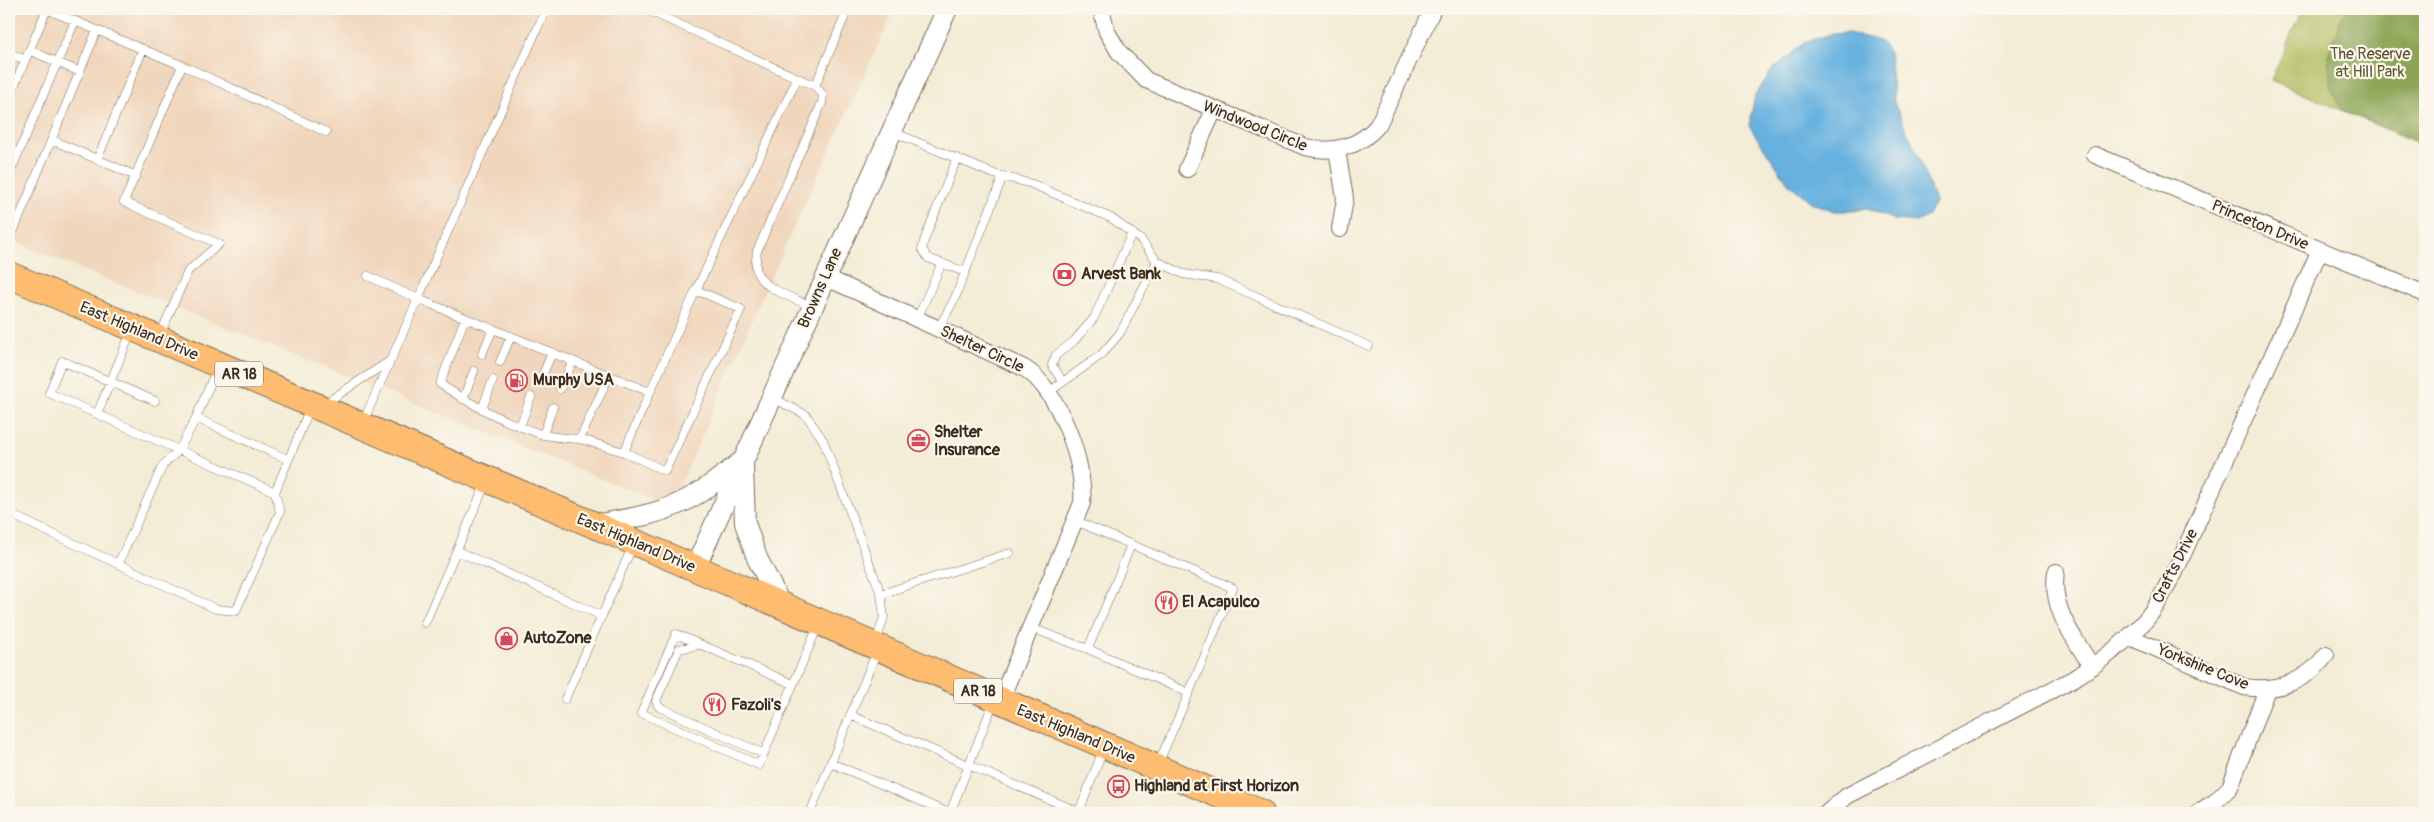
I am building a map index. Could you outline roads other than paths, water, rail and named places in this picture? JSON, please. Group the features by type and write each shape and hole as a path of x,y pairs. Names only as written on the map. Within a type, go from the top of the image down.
{"main road":[{"name":"East Highland Drive","path":"9,276 635,542 1156,768 1249,811"}],"street":[{"name":"Browns Lane","path":"695,568 947,9"},
{"name":"Windwood Circle","path":"1102,9 1107,32 1119,52 1134,70 1146,80 1306,148 1337,150 1370,135 1378,125 1433,9"},
{"path":"1187,169 1214,110"},
{"path":"1337,150 1345,198 1340,229"},
{"name":"Princeton Drive","path":"2095,155 2425,294"},
{"name":"Crafts Drive","path":"1827,813 1847,796 2092,667 2130,637 2159,601 2174,574 2320,250"},
{"name":"Shelter Circle","path":"825,277 1030,371 1049,392 1059,408 1080,470 1083,490 1076,521 998,700"},
{"path":"593,525 634,519 664,510 697,494 743,461"},
{"path":"743,461 745,523 757,558 781,605"},
{"path":"2056,572 2055,594 2061,616 2092,667"},
{"name":"Yorkshire Cove","path":"2130,637 2244,686 2267,689 2287,685 2311,673 2326,655"},
{"path":"2197,813 2215,802 2230,787 2267,689"}],"lane":[{"path":"9,98 46,9 182,66 326,132"},
{"path":"361,426 546,9"},
{"path":"645,9 815,86 823,94 822,103 757,251 755,262 759,277 776,290 812,307"},
{"path":"815,86 848,9"},
{"path":"9,175 75,20"},
{"path":"9,242 98,30"},
{"path":"97,160 143,49"},
{"path":"29,50 80,72"},
{"path":"9,53 25,60"},
{"path":"158,339 188,271 220,244 124,202 182,66"},
{"path":"624,452 696,290 797,79"},
{"path":"891,131 1003,176 1032,184 1111,218 1141,240 1157,261 1183,274 1217,279 1369,346"},
{"path":"52,140 136,176"},
{"path":"957,158 922,249 928,258 965,272"},
{"path":"938,329 955,298 1003,176"},
{"path":"1063,382 1052,365 1056,355 1074,341 1094,318 1132,234"},
{"path":"1049,392 1100,355 1120,333 1157,261"},
{"path":"918,319 942,263"},
{"path":"368,276 418,299 650,392"},
{"path":"465,318 440,384 482,409 520,426 543,434 580,439 624,452 665,471 741,309 696,290"},
{"path":"97,414 133,328"},
{"path":"482,354 492,329"},
{"path":"500,362 511,336"},
{"path":"540,381 552,353"},
{"path":"16,517 216,609 236,611 280,512 275,492 288,459 316,406 391,360"},
{"path":"155,401 62,361 49,393 275,492"},
{"path":"560,389 573,362"},
{"path":"118,564 163,465 179,450 196,418 218,365"},
{"path":"463,399 474,371"},
{"path":"580,439 609,376"},
{"path":"482,409 493,380"},
{"path":"520,426 531,397"},
{"path":"771,397 806,415 823,440 881,594 884,617 876,647 813,812"},
{"path":"543,434 552,407"},
{"path":"196,418 288,459"},
{"path":"426,623 488,479"},
{"path":"1076,521 1233,588 1156,768"},
{"path":"565,699 635,542"},
{"path":"1088,649 1131,545"},
{"path":"457,551 602,616"},
{"path":"881,594 1010,553"},
{"path":"793,684 676,634 641,713 759,765 820,622"},
{"path":"1031,628 1088,649 1188,693"},
{"path":"700,644 679,649 656,701 659,708 764,754"},
{"path":"831,763 949,813 998,700"},
{"path":"850,715 1081,812 1105,746"}],"water":[{"path":"1849,33 1880,41 1889,52 1894,103 1921,162 1935,202 1928,216 1917,222 1894,220 1867,208 1854,211 1834,211 1811,202 1788,183 1749,126 1755,96 1772,70 1805,42 1831,34"}],"place":[{"name":"Arvest Bank","path":"1065,274"},
{"name":"Murphy USA","path":"517,380"},
{"name":"Shelter Insurance","path":"918,441"},
{"name":"El Acapulco","path":"1166,602"},
{"name":"AutoZone","path":"507,638"},
{"name":"Fazoli's","path":"715,705"},
{"name":"Highland at First Horizon","path":"1118,786"}],"park label":[{"name":"The Reserve at Hill Park","path":"2370,63"}]}
